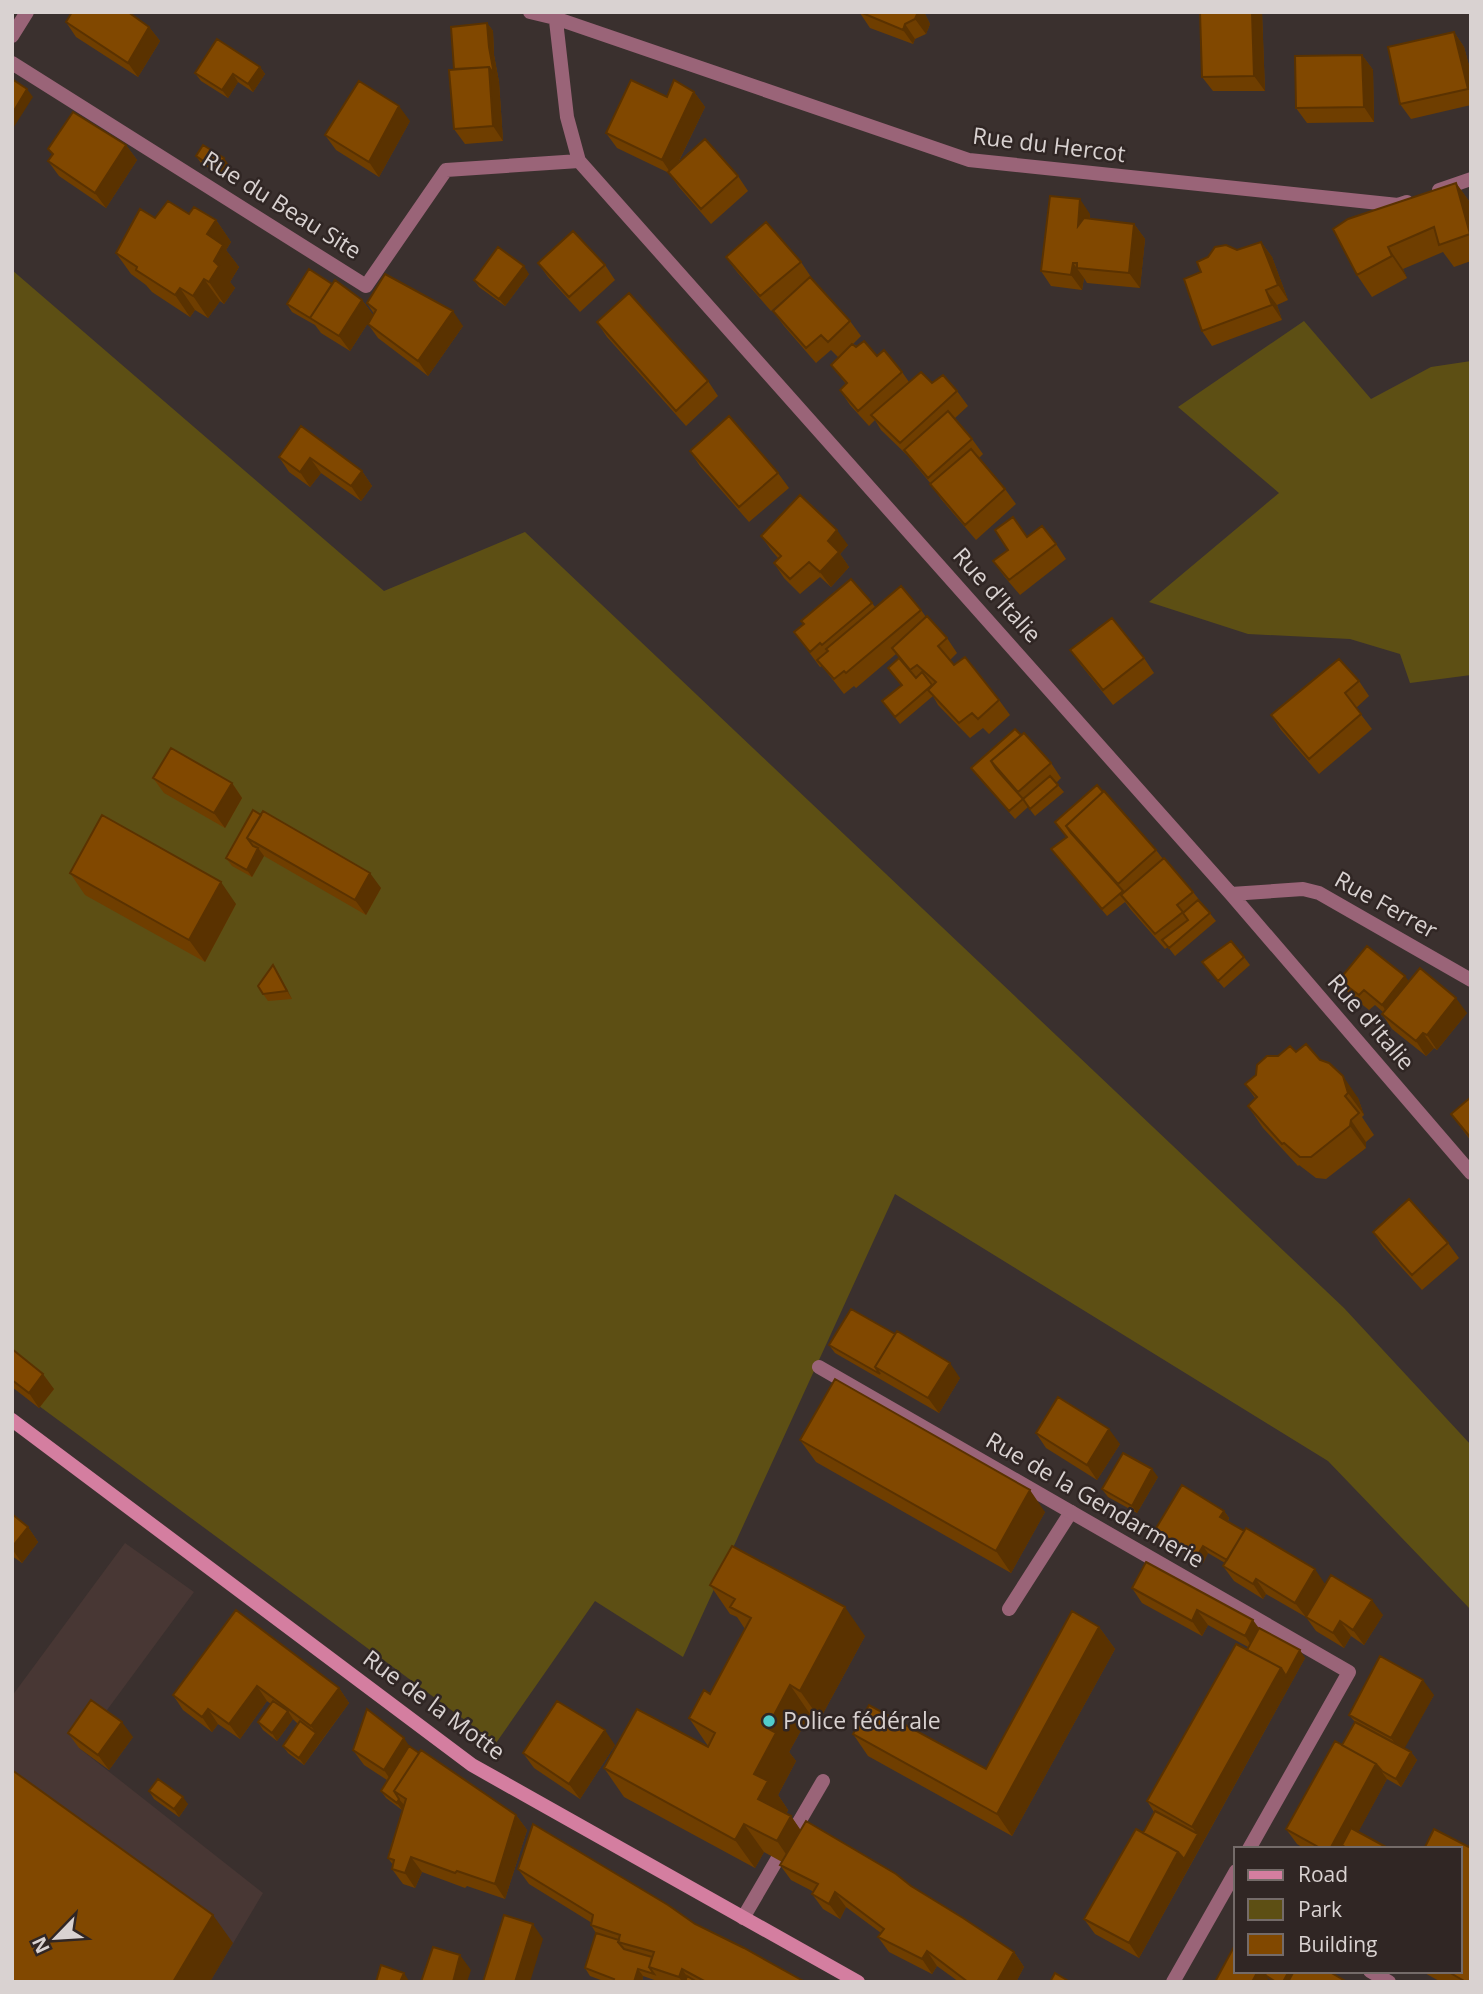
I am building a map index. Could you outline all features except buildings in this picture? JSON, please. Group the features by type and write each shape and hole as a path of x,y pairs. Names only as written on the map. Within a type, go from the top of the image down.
{"street":[{"path":"12,36 27,12"},
{"name":"Rue du Hercot","path":"530,12 555,15 968,160 1398,205 1471,179"},
{"name":"Rue d'Italie","path":"555,15 567,117 579,161 1231,894 1471,1173"},
{"name":"Rue du Beau Site","path":"12,63 366,286 446,170 579,161"},
{"name":"Rue Ferrer","path":"1231,894 1303,889 1319,893 1471,980"},
{"name":"Rue de la Gendarmerie","path":"819,1367 1349,1672 1250,1847"},
{"name":"Rue de la Motte","path":"12,1420 472,1765 858,1982"},
{"path":"1009,1609 1071,1512"},
{"path":"743,1918 823,1781"},
{"path":"1173,1982 1231,1894"},
{"path":"1373,1973 1389,1982"}],"shaded area":[{"path":"125,1543 194,1592 79,1748 263,1893 210,1982 12,1982 12,1696"}],"green space":[{"path":"12,270 384,591 525,532 1344,1308 1471,1445 1471,1610 1328,1461 895,1194 683,1657 595,1601 496,1743 12,1386"},
{"path":"1304,321 1371,399 1431,367 1471,361 1471,675 1410,683 1400,654 1350,639 1248,634 1149,602 1279,493 1178,407"}],"place":[{"name":"Police fédérale","path":"769,1721"}]}
